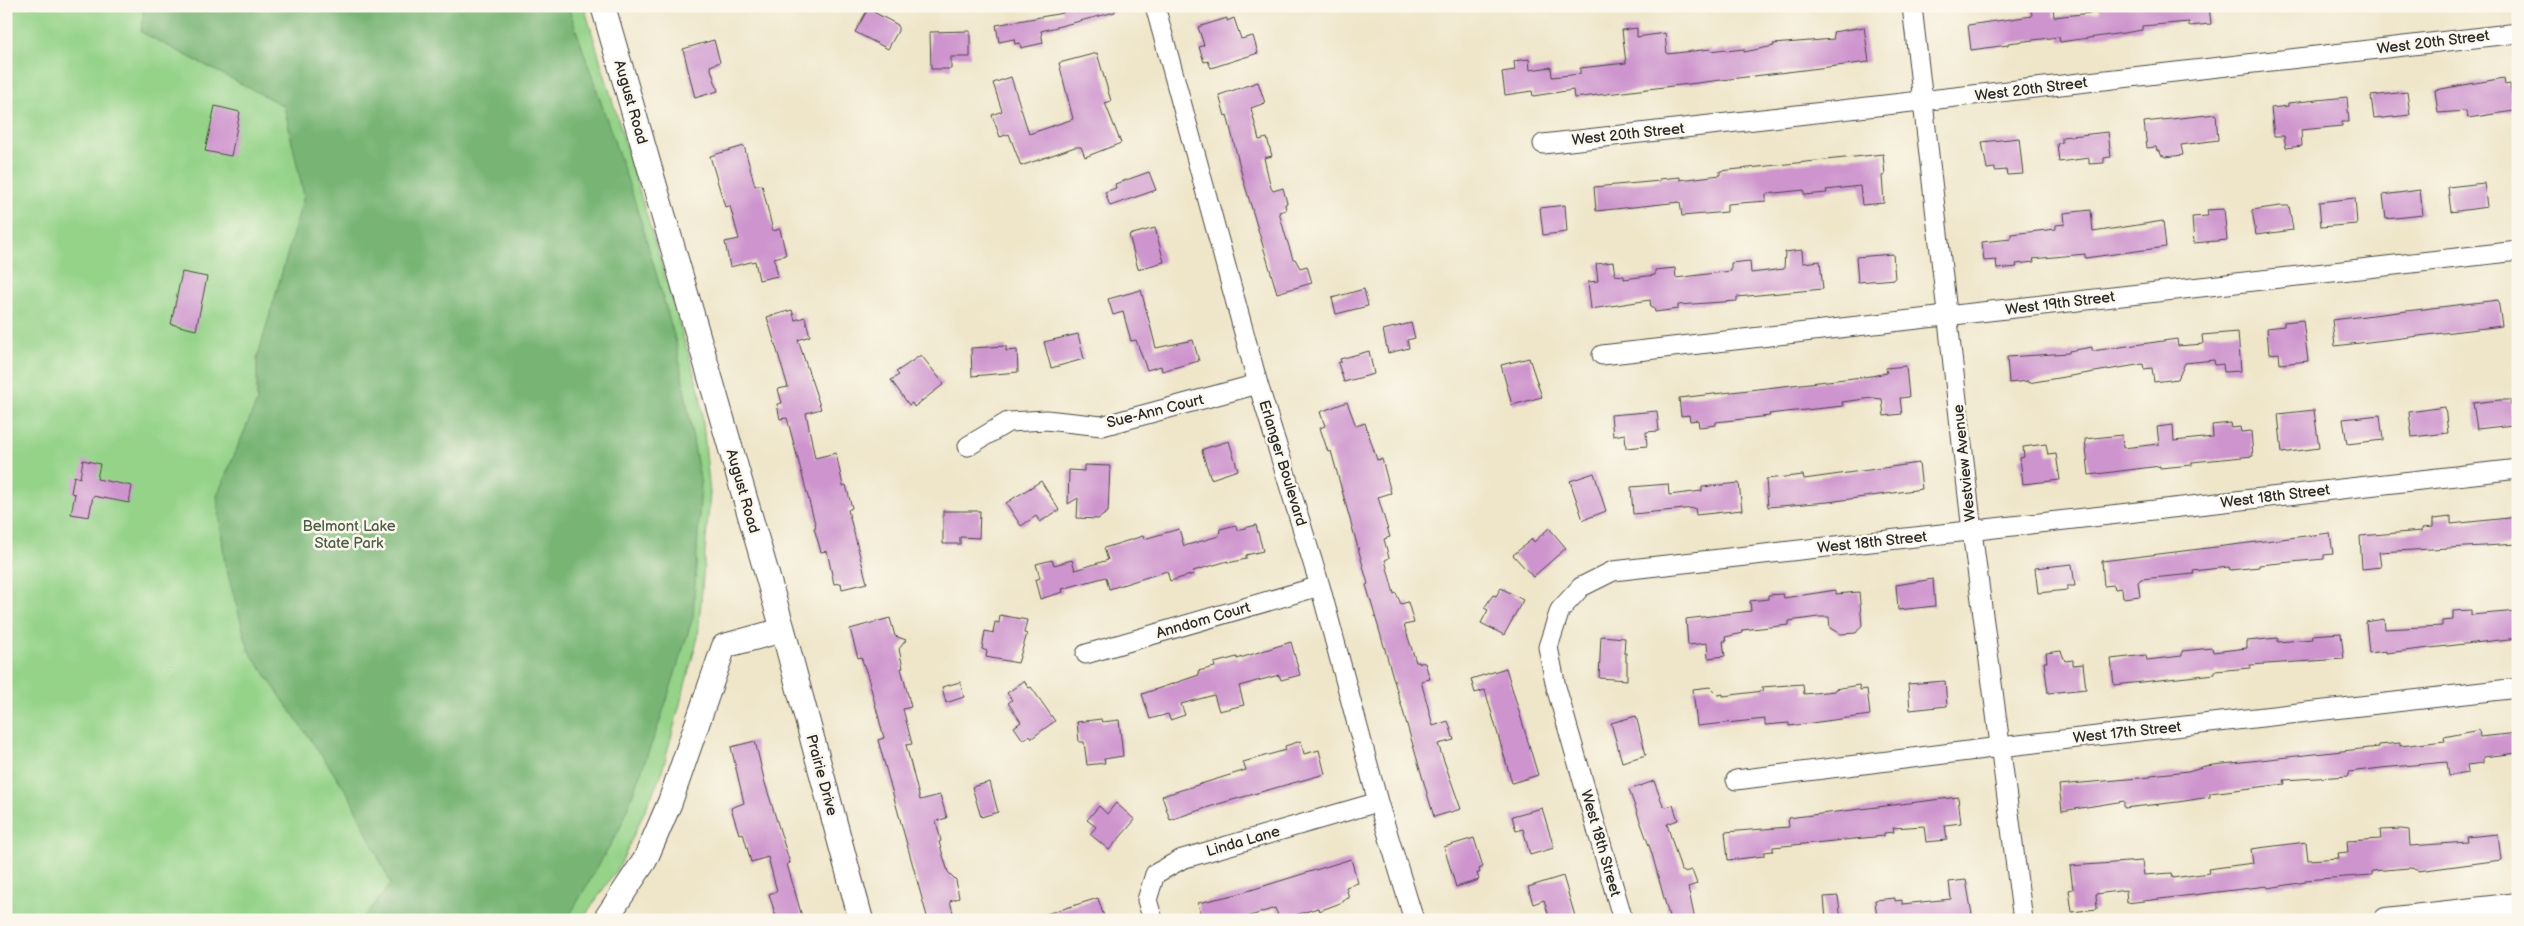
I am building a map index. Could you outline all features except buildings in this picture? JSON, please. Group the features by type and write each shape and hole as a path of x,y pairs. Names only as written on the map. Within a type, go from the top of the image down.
{"street":[{"name":"August Road","path":"603,6 783,630"},
{"name":"Erlanger Boulevard","path":"1155,6 1258,384 1320,586 1378,802 1414,920"},
{"name":"Westview Avenue","path":"1912,6 1972,531 2023,920"},
{"name":"West 20th Street","path":"1543,144 2518,33"},
{"name":"West 19th Street","path":"1602,355 2518,251"},
{"name":"Sue-Ann Court","path":"968,446 1008,422 1046,420 1102,426 1258,384"},
{"name":"West 18th Street","path":"1623,920 1556,687 1548,647 1560,610 1582,586 1613,571 2518,469"},
{"name":"Anndom Court","path":"1086,654 1320,586"},
{"path":"606,920 645,860 670,802 724,646 783,630"},
{"name":"Prairie Drive","path":"783,630 861,920"},
{"name":"West 17th Street","path":"1736,780 2000,747 2518,688"},
{"name":"Linda Lane","path":"1153,920 1148,900 1155,874 1182,859 1378,802"},
{"path":"2386,920 2518,905"}],"green space":[{"name":"Belmont Lake State Park","path":"6,6 584,6 700,393 710,493 698,637 661,775 620,865 582,920 6,920"},
{"path":"144,6 568,6 637,208 676,342 701,485 693,617 660,721 620,828 567,920 362,920 391,884 349,795 249,651 225,564 217,496 257,401 257,359 304,196 284,106 141,32"}]}
